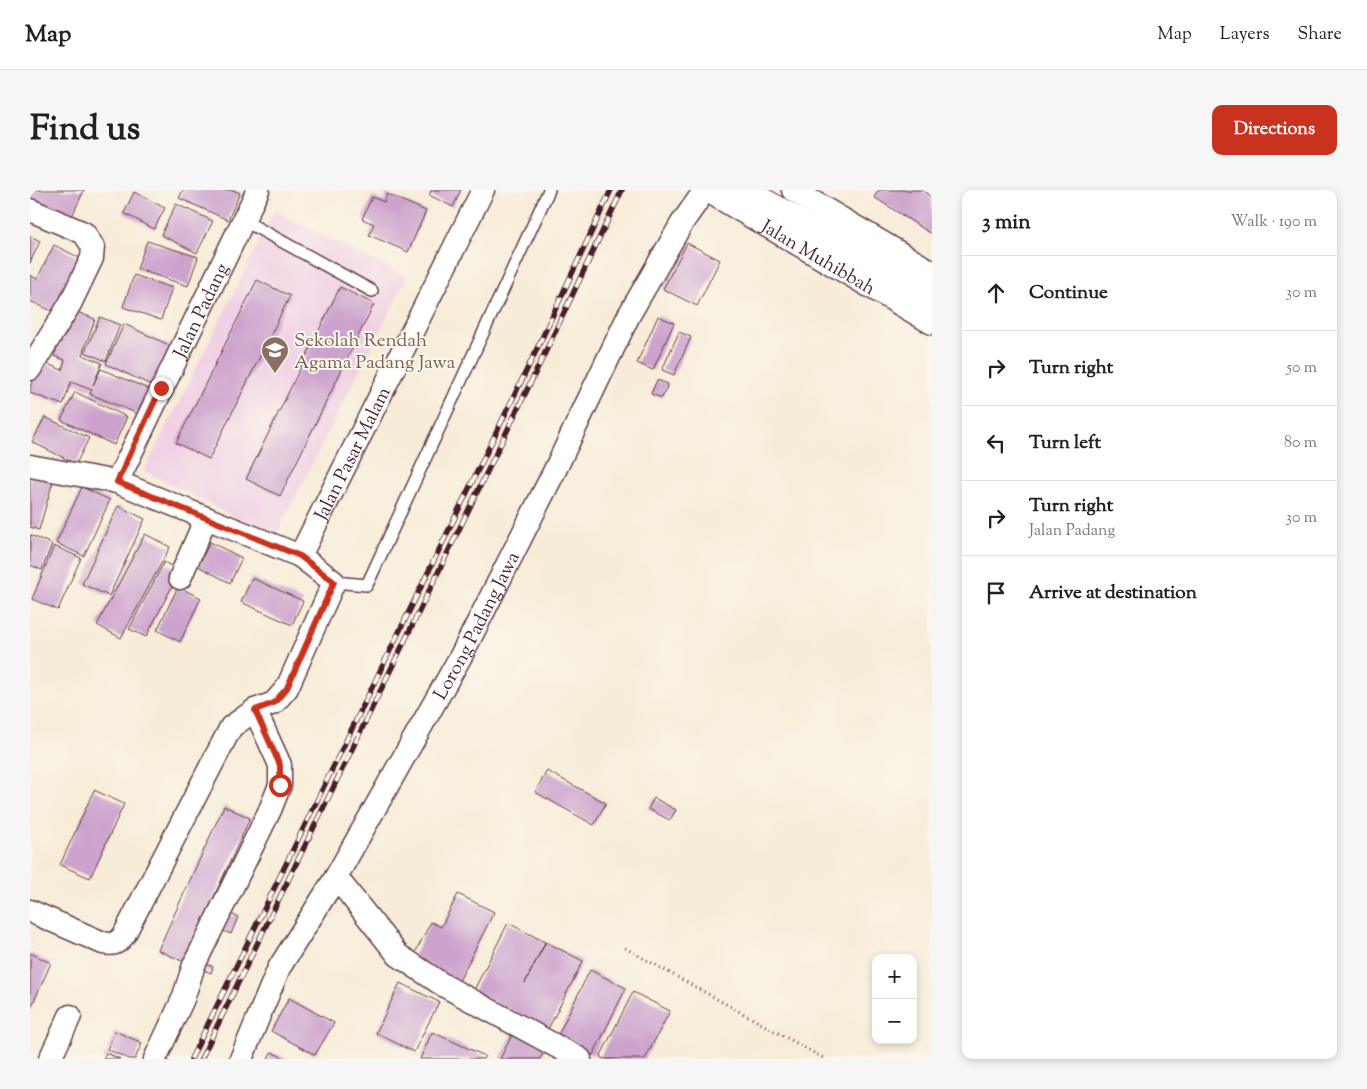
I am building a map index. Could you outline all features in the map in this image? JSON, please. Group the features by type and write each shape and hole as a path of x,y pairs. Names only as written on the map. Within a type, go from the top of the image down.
{"street":[{"name":"Jalan Padang","path":"117,482 258,190"},
{"name":"Jalan Pasar Malam","path":"300,556 483,190"},
{"name":"Jalan Muhibbah","path":"706,190 932,323"},
{"name":"Lorong Padang Jawa","path":"241,1059 279,968 336,877 462,654 554,472 629,315 682,222 706,190"},
{"path":"740,190 892,272 932,297"},
{"path":"793,190 932,272"},
{"path":"30,210 84,233 93,247 92,258 70,304 30,369"},
{"path":"30,466 117,482 300,556 334,582 287,688 274,703 255,710 232,727 124,935 118,942 112,944 103,943 30,911"},
{"path":"180,578 206,518"},
{"path":"155,1059 183,999 194,964 270,810 280,785 280,765 255,710"},
{"path":"336,877 398,955 443,985 580,1059"},
{"path":"50,1059 70,1016"}],"lane":[{"path":"334,582 367,585 549,190"},
{"path":"243,220 372,292"}],"path":[{"path":"625,948 825,1059"}],"shaded area":[{"name":"Sekolah Rendah Agama Padang Jawa","path":"275,211 407,277 275,537 144,471"}],"building":[{"path":"30,190 84,190 68,225 30,209"},
{"path":"183,190 233,190 240,193 228,220 179,198"},
{"path":"432,190 461,190 453,207 429,195"},
{"path":"879,190 922,190 932,197 932,230 930,233 874,197"},
{"path":"134,192 165,208 154,229 124,213"},
{"path":"387,194 426,211 408,252 369,235 374,224 362,219 372,197 384,202"},
{"path":"176,204 213,221 197,253 161,235"},
{"path":"30,236 40,241 30,263"},
{"path":"147,241 198,257 188,286 137,269"},
{"path":"687,243 720,260 697,306 663,289"},
{"path":"54,245 80,258 54,312 30,301 30,275 37,279"},
{"path":"134,275 172,288 161,320 123,307"},
{"path":"257,280 290,296 209,459 176,443"},
{"path":"340,287 374,304 280,496 246,479"},
{"path":"72,310 95,319 82,355 102,363 93,385 101,369 151,390 141,415 90,394 92,390 71,382 63,405 30,393 40,361 62,370 65,360 54,356"},
{"path":"658,316 674,323 653,370 637,363"},
{"path":"100,317 120,325 106,361 85,352"},
{"path":"124,324 171,346 153,386 106,364"},
{"path":"679,332 691,337 674,375 662,370"},
{"path":"657,380 668,384 662,398 651,394"},
{"path":"75,392 127,417 114,445 61,420"},
{"path":"45,417 89,438 76,464 32,442"},
{"path":"30,475 53,481 39,530 30,527"},
{"path":"82,487 110,500 84,556 56,543"},
{"path":"118,506 145,519 109,596 82,584"},
{"path":"145,534 170,547 121,638 97,625"},
{"path":"30,535 52,544 42,570 30,565"},
{"path":"210,542 242,558 230,583 198,566"},
{"path":"54,546 81,558 58,610 32,599"},
{"path":"164,562 180,571 146,637 129,629"},
{"path":"252,578 303,601 292,625 241,602"},
{"path":"178,587 201,598 180,642 157,630"},
{"path":"547,771 606,803 594,825 535,792"},
{"path":"94,790 124,804 90,878 60,865"},
{"path":"654,798 676,810 670,820 648,809"},
{"path":"224,806 250,818 184,962 158,950"},
{"path":"458,894 494,912 459,981 413,957 431,922 441,927"},
{"path":"228,913 238,917 231,934 221,930"},
{"path":"508,923 545,942 525,983 546,942 583,961 548,1029 473,992"},
{"path":"30,953 51,963 30,1010"},
{"path":"206,964 213,967 211,973 204,970"},
{"path":"590,970 626,988 593,1055 557,1037"},
{"path":"400,983 439,1002 414,1052 376,1033"},
{"path":"633,992 670,1011 645,1059 604,1059 600,1057"},
{"path":"289,998 334,1023 315,1055 271,1031"},
{"path":"115,1031 142,1043 135,1059 129,1059 107,1049"},
{"path":"514,1031 546,1048 540,1059 500,1059"},
{"path":"432,1032 485,1056 483,1059 420,1059"},
{"path":"271,1052 287,1059 268,1059"},
{"path":"106,1053 120,1059 103,1059"}],"railway":[{"path":"191,1059 535,353 611,190"},
{"path":"201,1059 543,357 622,190"}],"place":[{"name":"Sekolah Rendah Agama Padang Jawa","path":"275,374"}],"route":[{"path":"161,388 117,482 300,556 334,582 287,688 274,703 255,710 280,765 280,785"}]}
